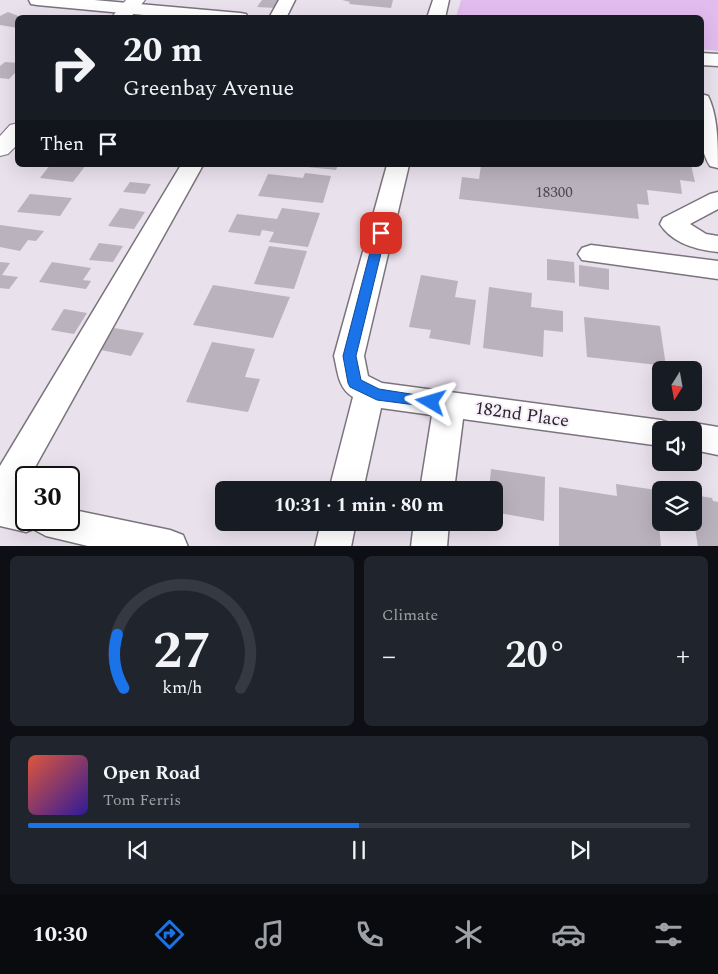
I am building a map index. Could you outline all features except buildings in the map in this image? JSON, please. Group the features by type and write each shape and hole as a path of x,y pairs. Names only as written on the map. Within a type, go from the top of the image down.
{"main road":[{"path":"0,149 15,133"}],"street":[{"path":"36,0 206,15"},
{"path":"279,15 287,0"},
{"path":"437,15 441,0"},
{"path":"704,59 718,60"},
{"path":"0,497 191,167"},
{"path":"347,481 362,387 349,356 398,167"},
{"path":"718,199 672,224 700,242 718,244"},
{"path":"590,254 718,270"},
{"name":"182nd Place","path":"362,387 377,394 652,432"},
{"path":"438,481 450,404"},
{"path":"702,439 718,441"},
{"path":"0,510 15,513"},
{"path":"80,527 170,546"},
{"path":"333,546 337,531"},
{"path":"429,546 431,531"}],"lane":[{"path":"704,111 718,161"}],"shaded area":[{"path":"461,0 718,0 718,51 704,49 704,15 457,15"}],"route":[{"path":"381,233 349,356 355,383 377,394 431,402"}]}
